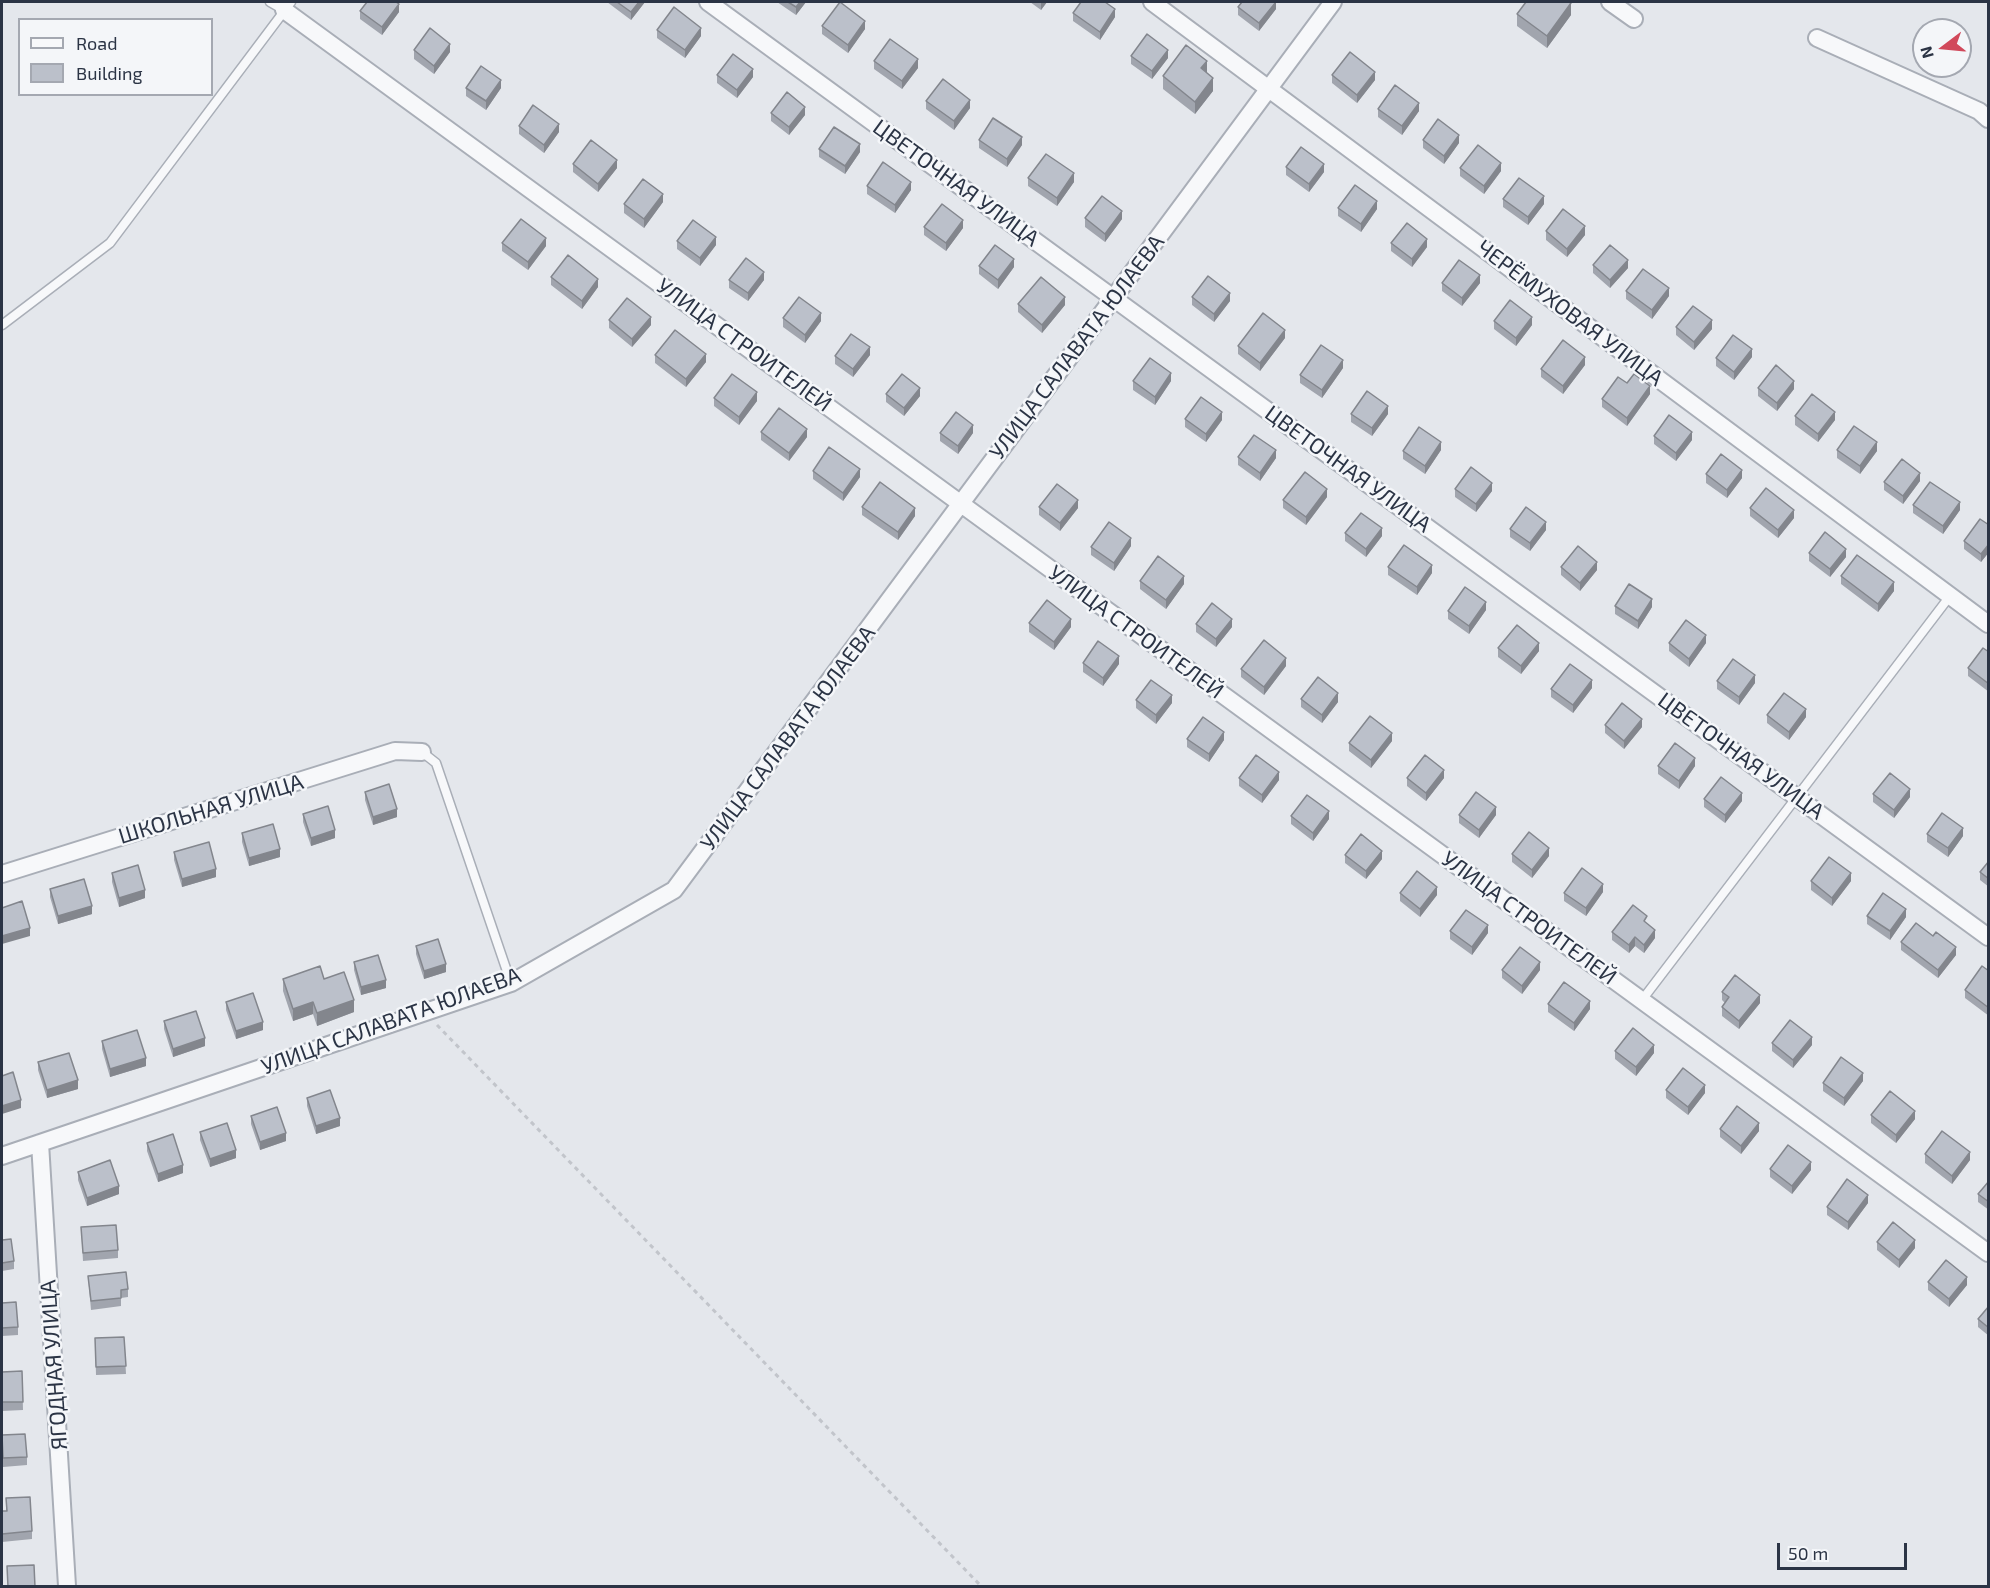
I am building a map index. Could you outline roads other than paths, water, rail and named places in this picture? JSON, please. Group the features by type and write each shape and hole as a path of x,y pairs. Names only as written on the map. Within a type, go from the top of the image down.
{"street":[{"name":"ЦВЕТОЧНАЯ УЛИЦА","path":"708,2 1989,937"},
{"name":"ЧЕРЁМУХОВАЯ УЛИЦА","path":"1152,2 1989,624"},
{"name":"УЛИЦА САЛАВАТА ЮЛАЕВА","path":"2,1156 511,983 674,890 1333,2"},
{"path":"1610,2 1634,19"},
{"name":"УЛИЦА СТРОИТЕЛЕЙ","path":"282,4 961,504 1989,1253"},
{"path":"1817,38 1979,111 1989,119"},
{"name":"ШКОЛЬНАЯ УЛИЦА","path":"2,874 396,751 422,752"},
{"name":"ЯГОДНАЯ УЛИЦА","path":"40,1143 68,1587"}],"lane":[{"path":"2,325 110,243 282,4"},
{"path":"1642,1000 1950,596"},
{"path":"422,752 436,763 511,983"}]}
